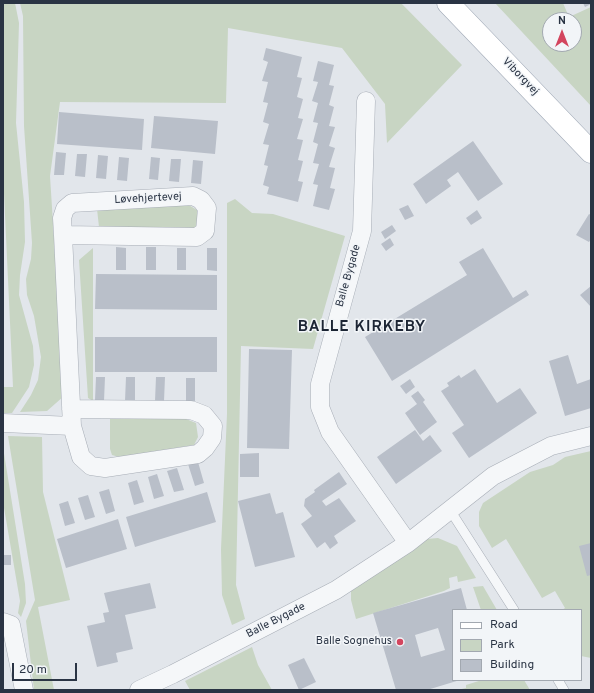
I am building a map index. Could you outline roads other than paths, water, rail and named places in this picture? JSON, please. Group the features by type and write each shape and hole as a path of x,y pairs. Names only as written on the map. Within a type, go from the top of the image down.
{"main road":[{"name":"Viborgvej","path":"448,3 591,152"}],"street":[{"name":"Balle Bygade","path":"366,102 362,231 320,384 320,407 330,432 408,543"},
{"name":"Løvehjertevej","path":"3,423 72,417 191,410 204,415 213,426 212,438 205,448 198,454 105,468 91,466 81,457 72,417 62,218 65,209 72,203 192,196 201,200 207,208 205,231 197,237 63,235"},
{"name":"Balle Bygade","path":"139,690 336,590 408,543 493,476 551,446 591,436"},
{"path":"3,622 12,625 24,690"}],"lane":[{"path":"450,510 513,609"},
{"path":"559,681 564,690"}],"place":[{"name":"Balle Sognehus","path":"400,642"}],"district":[{"name":"BALLE KIRKEBY","path":"362,328"}]}
